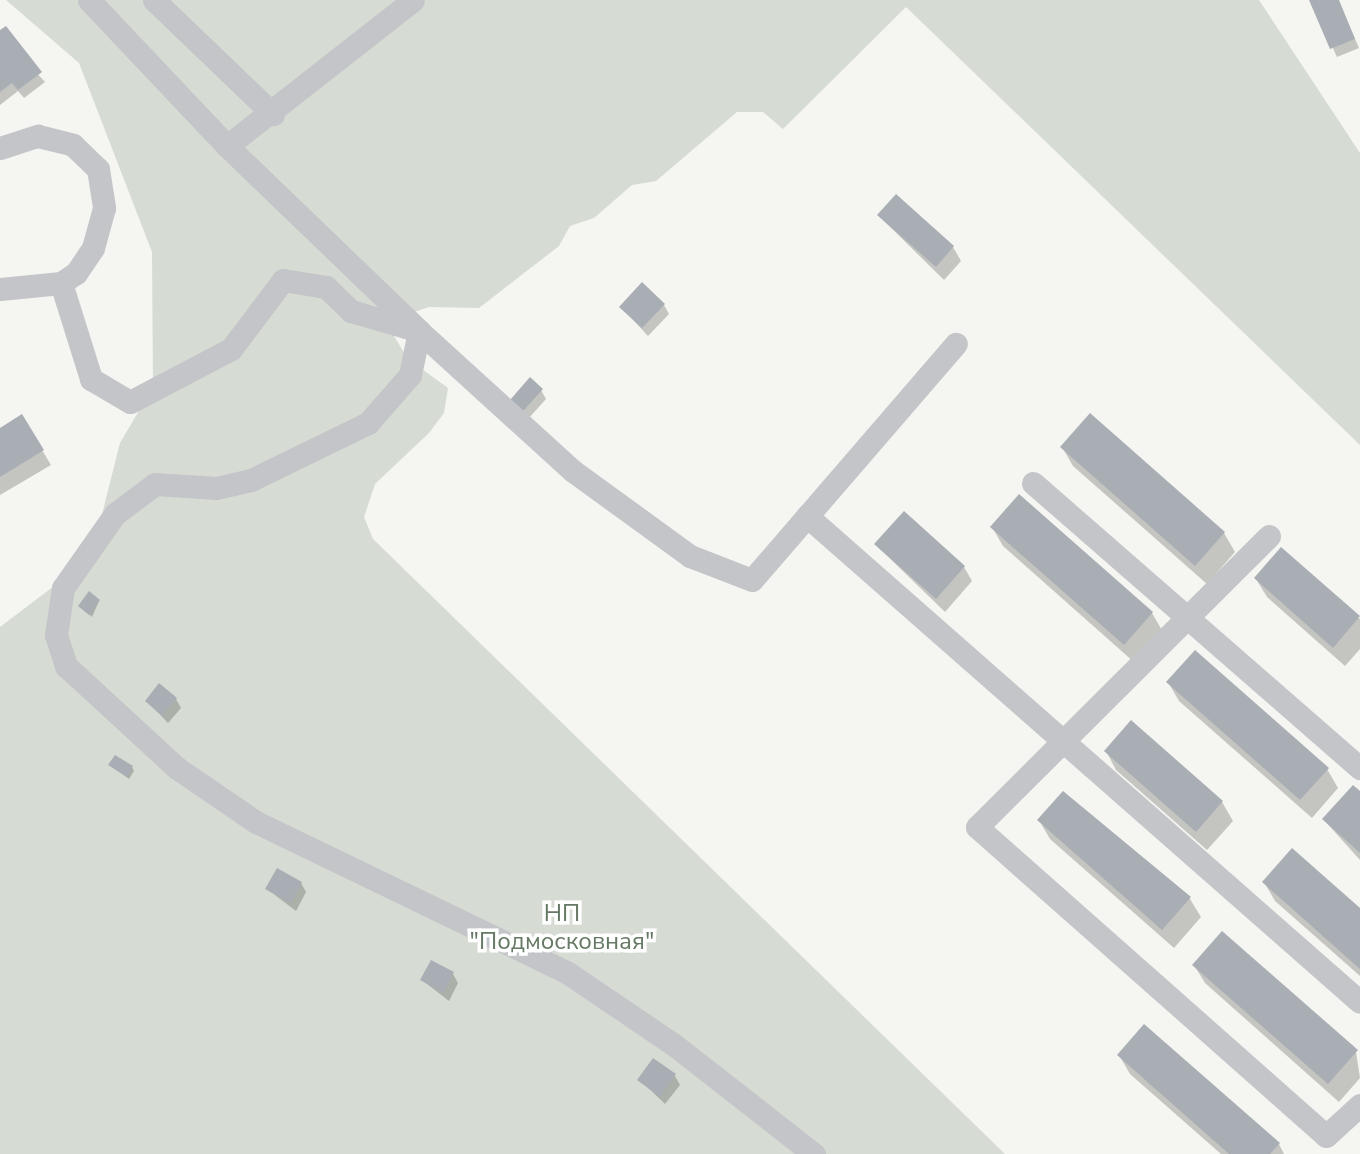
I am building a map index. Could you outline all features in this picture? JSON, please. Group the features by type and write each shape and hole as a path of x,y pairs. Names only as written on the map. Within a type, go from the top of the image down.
{"street":[{"path":"89,0 226,146 419,331 573,471 690,556 752,580 956,344"},
{"path":"154,0 273,114"},
{"path":"226,146 273,114 413,0"},
{"path":"0,148 38,136 73,145 98,169 104,208 100,231 85,261 61,282 0,289"},
{"path":"61,282 91,380 130,402 231,349 283,280 326,287 351,311 419,331"},
{"path":"419,331 410,375 368,423 251,480 216,488 155,484 115,513 63,588 57,635 66,666 177,768 257,822 568,973 673,1044 814,1154"},
{"path":"1033,482 1360,768"},
{"path":"807,516 1360,1002"},
{"path":"1269,536 977,827 1326,1136 1360,1105"}],"green space":[{"name":"НП \"Подмосковная\"","path":"6,0 1259,0 1360,153 1360,445 906,7 783,129 763,112 737,112 656,181 632,185 594,218 570,226 559,246 479,308 429,307 406,315 394,336 408,359 448,388 444,413 429,433 375,484 364,517 373,539 1005,1154 0,1154 0,627 91,558 120,443 153,387 152,252 79,63"}],"building":[{"path":"1309,0 1339,0 1355,39 1330,49"},
{"path":"6,26 42,72 18,90 12,83 0,92 0,30"},
{"path":"896,194 954,246 936,267 877,215"},
{"path":"642,282 665,304 642,328 619,307"},
{"path":"530,377 543,389 523,411 510,400"},
{"path":"1090,413 1225,532 1195,566 1060,447"},
{"path":"22,414 44,450 0,477 0,428"},
{"path":"1019,494 1153,612 1124,645 990,527"},
{"path":"904,511 965,566 936,599 874,544"},
{"path":"1281,547 1360,616 1333,648 1254,578"},
{"path":"89,591 100,600 89,615 78,606"},
{"path":"1195,650 1329,768 1300,800 1166,682"},
{"path":"159,683 177,698 162,716 145,701"},
{"path":"1131,720 1223,801 1196,832 1104,751"},
{"path":"115,755 133,766 127,777 108,765"},
{"path":"1353,785 1360,791 1360,853 1322,819"},
{"path":"1063,791 1191,897 1162,930 1037,820"},
{"path":"1292,848 1360,908 1360,969 1262,882"},
{"path":"277,868 302,882 291,903 265,889"},
{"path":"1222,931 1358,1050 1328,1084 1192,965"},
{"path":"431,960 454,972 443,993 420,980"},
{"path":"1144,1024 1280,1143 1270,1154 1229,1154 1117,1055"},
{"path":"653,1058 676,1074 660,1097 637,1080"}]}
